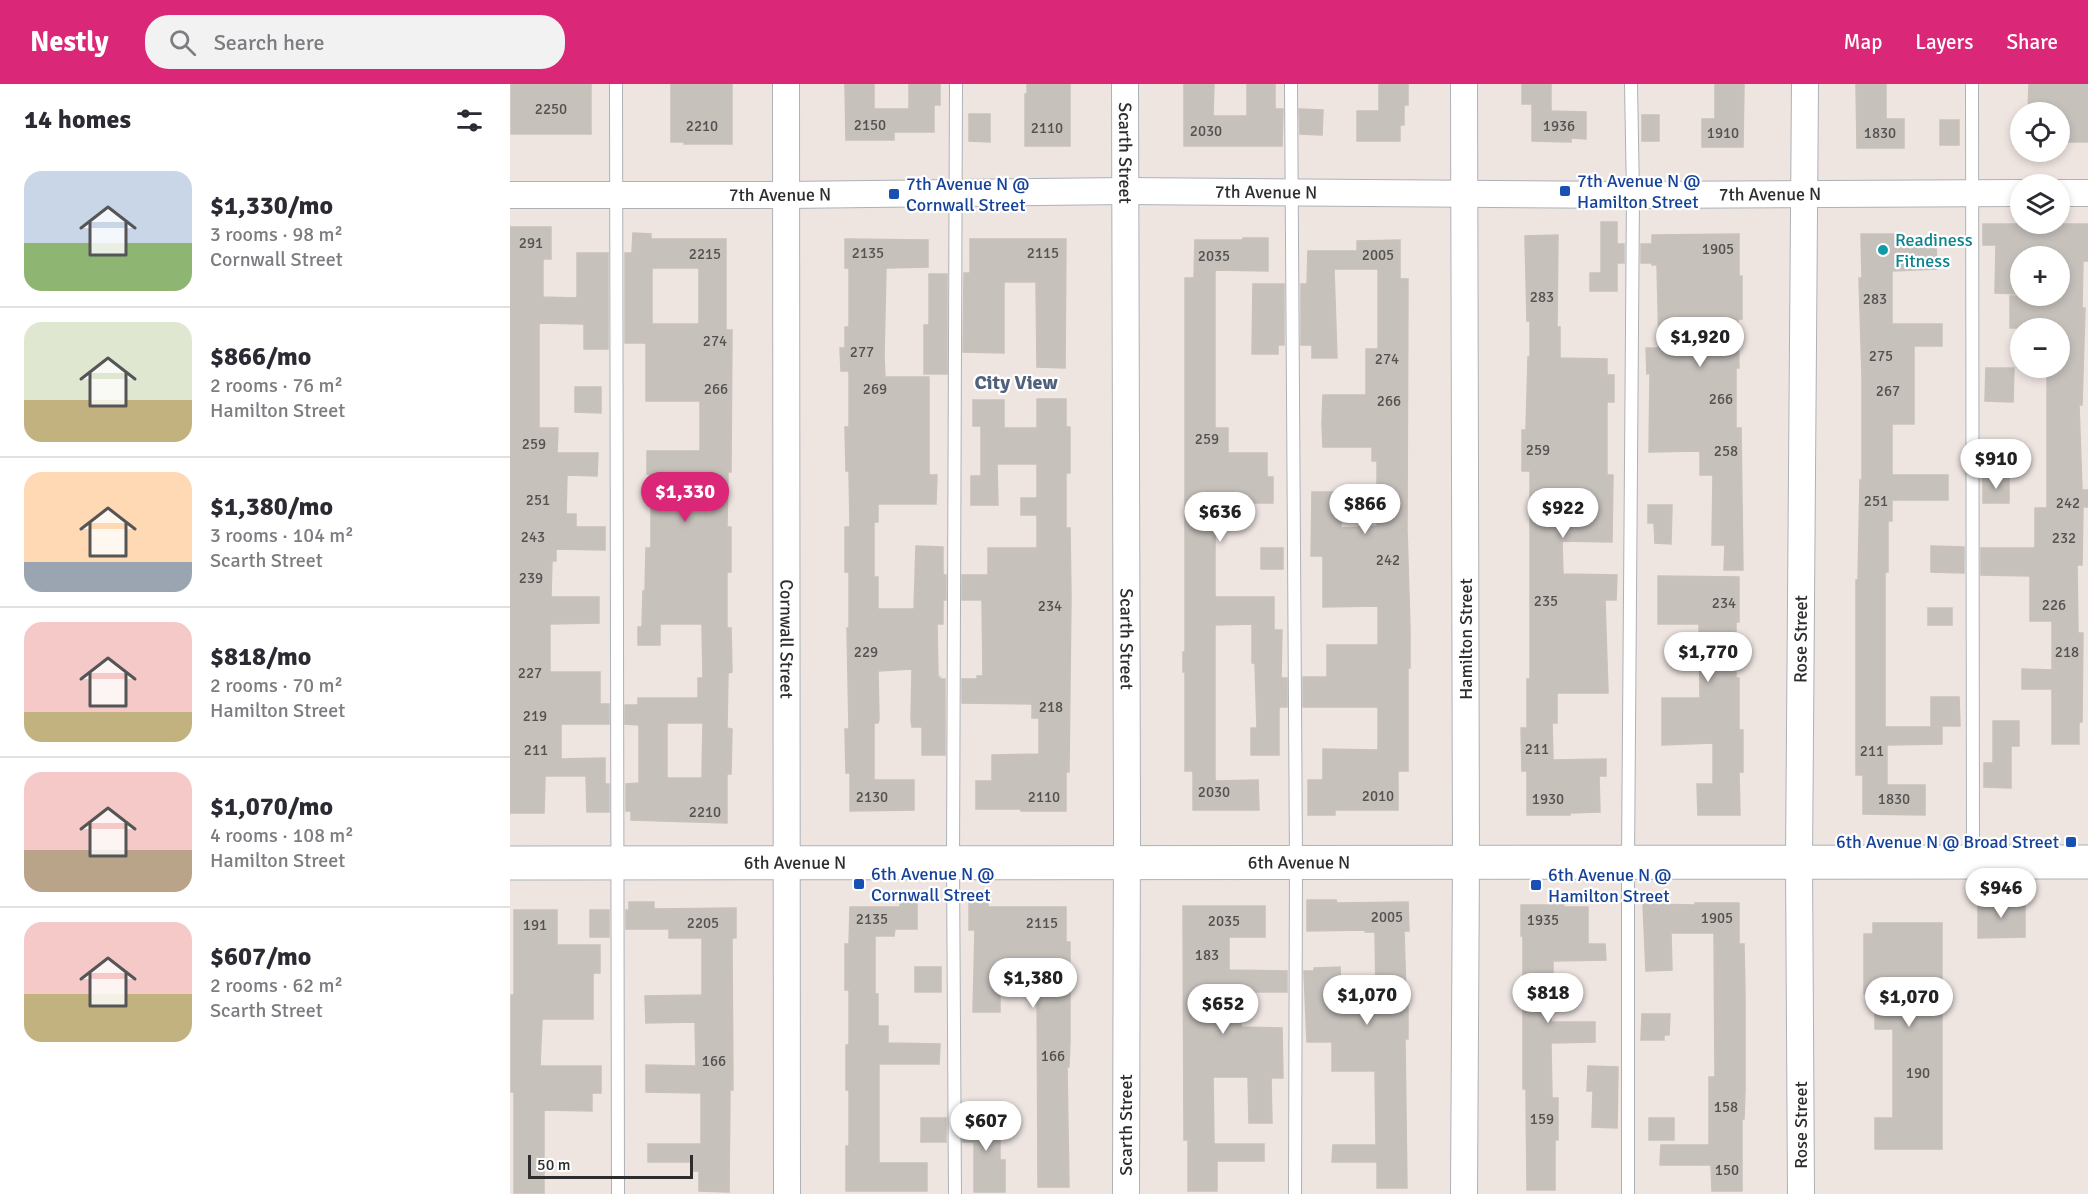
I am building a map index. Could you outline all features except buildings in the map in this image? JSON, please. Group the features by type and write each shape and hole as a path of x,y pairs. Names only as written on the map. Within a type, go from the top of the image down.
{"street":[{"name":"Cornwall Street","path":"786,84 787,1194"},
{"name":"Scarth Street","path":"1125,84 1126,1194"},
{"name":"Hamilton Street","path":"1464,84 1466,193 1464,1194"},
{"name":"Rose Street","path":"1801,1194 1799,862 1805,84"},
{"name":"7th Avenue N","path":"510,195 1126,191 1633,195 2010,193"},
{"path":"2070,193 2088,193"},
{"name":"6th Avenue N","path":"510,863 2088,862"}],"lane":[{"path":"616,84 618,1194"},
{"path":"955,1194 953,863 956,84"},
{"path":"1291,84 1296,862 1295,1194"},
{"path":"1628,1194 1633,195 1631,84"},
{"path":"1972,84 1973,862"}],"place":[{"name":"7th Avenue N @ Hamilton Street","path":"1565,191"},
{"name":"7th Avenue N @ Cornwall Street","path":"894,194"},
{"name":"Readiness Fitness","path":"1883,250"},
{"name":"6th Avenue N @ Broad Street","path":"2071,842"},
{"name":"6th Avenue N @ Cornwall Street","path":"859,884"},
{"name":"6th Avenue N @ Hamilton Street","path":"1536,885"}],"district":[{"name":"City View","path":"1016,382"}]}
